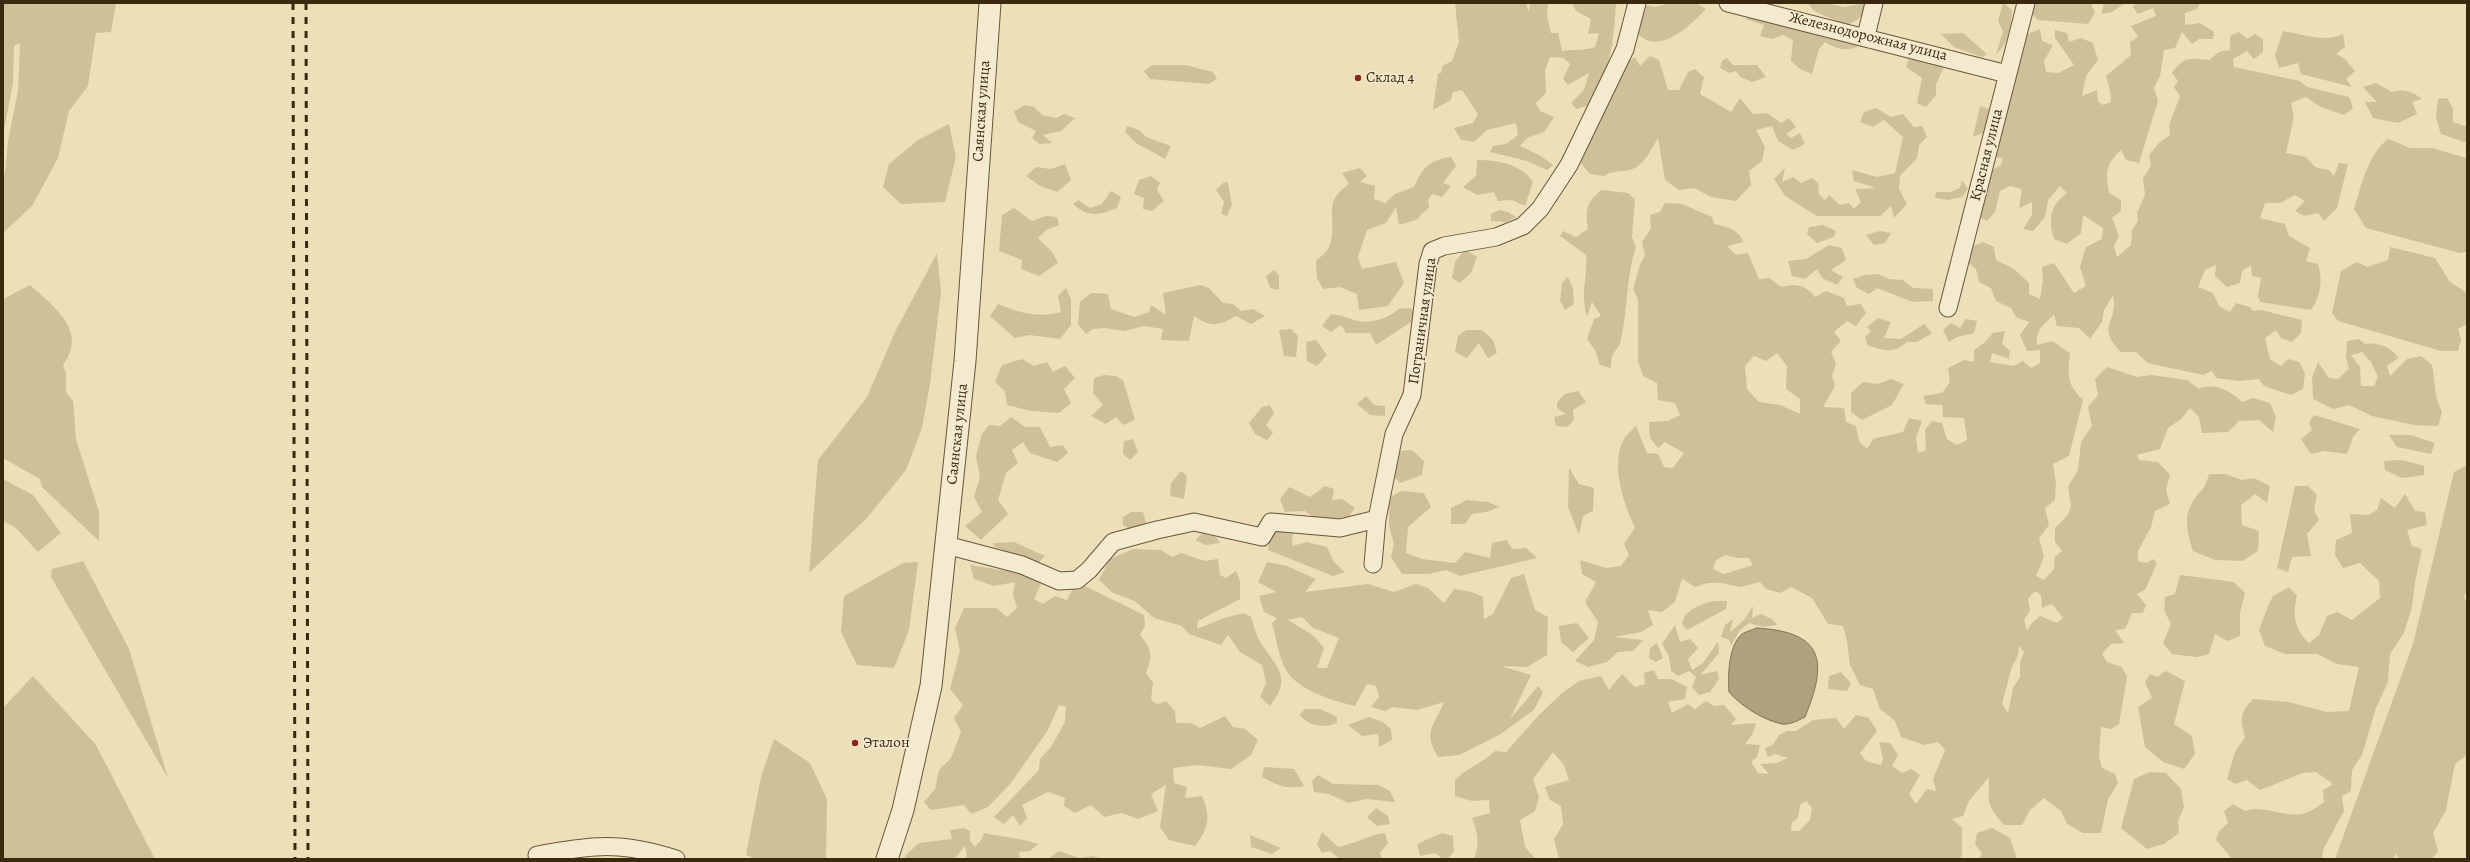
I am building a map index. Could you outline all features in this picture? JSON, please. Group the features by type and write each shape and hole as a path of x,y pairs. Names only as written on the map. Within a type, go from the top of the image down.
{"street":[{"name":"Саянская улица","path":"887,859 904,810 929,701 965,361 990,3"},
{"name":"Пограничная улица","path":"1374,564 1377,519 1394,434 1412,395 1428,264 1432,251 1444,246 1496,237 1523,226 1540,209 1569,165 1625,49 1637,3"},
{"name":"Железнодорожная улица","path":"1728,3 1866,36 2007,74"},
{"path":"1866,36 1874,3"},
{"name":"Красная улица","path":"1948,308 2026,3"},
{"path":"946,545 1022,565 1059,581 1077,580 1089,570 1113,542 1194,522 1262,537 1271,522 1340,528 1377,519"},
{"path":"537,855 604,845 632,847 676,859"}],"shaded area":[{"path":"3,3 116,3 111,32 96,33 88,86 69,111 58,158 32,206 3,233 3,175 5,173 8,141 18,91 20,43 14,46 13,83 3,135"},
{"path":"1455,3 1526,3 1529,12 1530,3 1548,3 1547,16 1551,33 1558,33 1562,51 1595,47 1599,33 1588,34 1591,19 1576,11 1572,3 1616,3 1610,56 1597,93 1590,105 1576,109 1571,103 1584,90 1589,73 1568,85 1563,79 1570,64 1563,58 1550,57 1545,70 1546,93 1536,103 1540,111 1554,117 1544,132 1527,138 1520,146 1541,156 1553,165 1547,170 1527,161 1490,152 1493,146 1506,144 1518,135 1516,123 1487,130 1474,142 1461,140 1454,128 1473,123 1478,114 1462,90 1453,92 1451,100 1433,110 1438,73 1441,73 1442,66 1452,61 1459,42"},
{"path":"1671,3 1696,3 1706,9 1680,32 1670,38 1660,41 1650,41 1640,36 1632,26 1641,4 1655,7"},
{"path":"1808,3 1827,3 1843,7 1867,3 1863,15 1854,22 1846,25 1814,11"},
{"path":"2003,3 2012,10 2011,23 2006,40 1996,55 2003,31 1998,21"},
{"path":"2034,3 2091,3 2095,13 2088,24 2038,20 2031,13"},
{"path":"2104,3 2125,3 2112,12 2101,14"},
{"path":"2136,3 2200,3 2197,9 2185,13 2185,25 2200,23 2214,32 2213,39 2199,39 2192,44 2182,32 2175,48 2164,50 2160,76 2154,88 2158,101 2139,163 2126,160 2121,150 2109,164 2107,179 2109,193 2121,200 2121,211 2112,218 2119,236 2114,246 2117,257 2131,245 2132,230 2138,221 2137,213 2145,195 2143,178 2151,166 2149,155 2159,143 2170,135 2169,125 2180,96 2174,87 2178,81 2172,73 2176,67 2184,61 2188,59 2209,60 2219,52 2230,50 2230,36 2239,32 2247,39 2255,34 2263,39 2263,52 2254,59 2247,51 2233,59 2234,67 2300,81 2307,87 2349,97 2353,108 2344,115 2321,107 2306,97 2291,103 2294,117 2286,153 2306,157 2315,167 2329,170 2334,176 2339,163 2348,164 2337,208 2324,221 2318,213 2304,216 2295,211 2305,201 2295,195 2280,203 2265,203 2260,218 2285,224 2289,236 2310,248 2306,261 2318,264 2321,282 2319,294 2311,310 2260,302 2258,296 2261,278 2252,276 2251,265 2242,271 2240,283 2227,287 2215,276 2216,265 2205,270 2198,287 2213,293 2219,306 2230,312 2236,303 2250,307 2253,311 2261,310 2302,320 2301,333 2292,342 2281,338 2276,330 2265,338 2270,359 2281,366 2288,359 2299,362 2305,373 2303,389 2291,395 2264,386 2259,379 2239,381 2216,378 2212,371 2203,375 2148,363 2136,352 2121,352 2113,343 2109,329 2114,304 2113,295 2104,310 2102,322 2090,339 2079,328 2057,326 2054,315 2039,331 2037,345 2052,341 2070,353 2069,379 2077,394 2083,400 2069,456 2053,464 2056,483 2055,500 2045,508 2049,525 2039,538 2044,557 2036,576 2044,580 2054,569 2055,557 2062,551 2055,542 2055,528 2068,515 2071,506 2068,487 2078,470 2081,442 2092,426 2088,407 2098,395 2095,379 2107,367 2137,377 2151,375 2187,380 2199,389 2205,387 2216,387 2228,391 2242,402 2253,398 2270,403 2276,417 2273,432 2259,420 2239,421 2228,432 2202,433 2199,417 2190,408 2181,419 2168,428 2160,449 2137,455 2139,460 2158,462 2170,475 2166,490 2170,504 2155,511 2151,527 2138,551 2138,561 2147,563 2153,559 2157,563 2145,590 2137,594 2146,605 2143,613 2132,613 2125,629 2115,630 2124,643 2111,644 2102,654 2107,662 2122,667 2127,677 2119,724 2111,729 2101,727 2099,756 2102,768 2115,774 2118,783 2108,799 2101,833 2083,833 2067,824 2061,811 2044,798 2030,810 2022,825 2004,825 1989,803 1989,777 1969,801 1963,816 1952,819 1962,828 1962,855 1960,859 1559,859 1554,839 1563,824 1561,806 1550,800 1545,787 1569,780 1564,765 1553,752 1533,779 1539,797 1535,811 1520,820 1525,847 1536,859 1474,859 1478,838 1472,818 1490,813 1489,800 1472,801 1455,796 1455,780 1495,751 1506,752 1538,716 1562,693 1579,681 1601,676 1609,690 1622,674 1635,687 1645,684 1644,673 1654,670 1658,679 1671,679 1687,687 1685,699 1668,702 1672,713 1688,704 1695,709 1706,701 1714,706 1724,705 1736,719 1731,725 1756,723 1752,735 1745,744 1760,745 1757,757 1751,762 1758,773 1769,774 1760,764 1777,763 1788,758 1775,754 1768,757 1765,748 1773,745 1779,735 1787,731 1796,731 1813,720 1836,718 1844,729 1856,715 1869,718 1877,731 1860,753 1866,761 1881,765 1883,759 1879,742 1890,743 1898,755 1892,766 1902,773 1911,769 1920,775 1909,794 1916,804 1927,789 1936,791 1933,779 1945,750 1938,742 1924,745 1901,737 1895,721 1880,709 1873,689 1860,685 1850,665 1847,641 1843,626 1828,624 1812,598 1791,587 1780,593 1766,589 1760,582 1740,587 1722,583 1708,583 1695,587 1682,579 1675,602 1662,612 1648,610 1653,625 1641,632 1614,637 1643,640 1633,651 1618,652 1607,662 1588,667 1575,661 1594,640 1598,622 1585,602 1596,582 1582,574 1580,560 1606,568 1621,566 1629,555 1624,544 1635,528 1623,496 1618,471 1620,447 1625,437 1636,426 1647,453 1658,454 1664,467 1673,468 1684,453 1665,442 1658,448 1650,438 1649,422 1668,421 1680,415 1675,403 1658,400 1657,383 1643,376 1638,361 1638,299 1633,289 1640,265 1645,255 1642,242 1651,228 1650,215 1660,212 1665,203 1682,204 1712,217 1714,224 1727,227 1739,234 1743,242 1727,246 1736,255 1748,253 1759,279 1769,278 1781,287 1791,285 1800,286 1808,290 1815,297 1826,291 1844,298 1847,306 1861,304 1866,313 1856,326 1847,321 1834,332 1841,341 1831,352 1836,363 1832,376 1835,386 1823,407 1844,408 1846,422 1856,426 1859,441 1867,449 1873,439 1903,432 1909,418 1922,421 1916,438 1918,453 1926,450 1925,430 1932,421 1942,423 1947,439 1957,445 1967,440 1964,418 1943,417 1942,405 1926,404 1923,396 1942,393 1950,382 1948,368 1964,360 1974,362 1974,350 1984,343 1993,333 2005,331 2002,344 2010,351 2009,359 1992,353 1990,362 2014,366 2023,361 2031,368 2040,363 2040,350 2027,351 2020,335 2029,322 2016,317 2011,308 1996,301 1991,288 1979,282 1976,269 1966,261 1969,248 1983,242 1994,247 1996,260 2014,269 2029,283 2029,294 2040,299 2043,280 2042,267 2054,263 2074,293 2086,286 2080,267 2086,247 2102,239 2103,228 2083,215 2081,233 2067,244 2054,239 2051,225 2052,213 2057,203 2067,193 2060,186 2048,200 2045,217 2033,231 2023,229 2032,215 2032,202 2019,208 2022,189 2010,186 2000,191 1995,212 1987,221 1976,215 1990,171 2001,165 2003,158 1992,157 2021,46 2027,34 2040,29 2042,41 2053,45 2044,61 2046,72 2058,73 2074,65 2055,38 2055,30 2067,33 2069,42 2081,38 2093,43 2098,60 2086,76 2082,96 2097,90 2098,101 2103,105 2111,102 2110,90 2106,76 2131,55 2130,42 2138,37 2131,26 2156,16 2153,8 2138,14 2133,7","holes":["1777,353 1787,366 1786,389 1800,399 1800,414 1780,405 1759,402 1747,389 1745,366 1754,356 1766,361","1726,555 1737,558 1749,558 1753,565 1724,574 1713,569 1716,560","2035,591 2041,595 2042,608 2052,604 2063,618 2057,623 2040,616 2032,623 2027,631 2024,620 2030,610 2028,599","2019,646 2024,652 2020,662 2020,677 2013,688 2008,713 2002,704 2012,666 2018,656","1806,801 1812,808 1810,820 1799,831 1791,831 1792,822 1798,818 1800,805"]},
{"path":"1752,15 1762,21 1776,21 1863,43 1853,48 1844,49 1835,47 1825,42 1819,49 1812,74 1800,69 1791,61 1793,40 1783,35 1772,39 1760,36 1764,25 1745,19"},
{"path":"2283,31 2321,38 2336,37 2343,34 2345,47 2336,54 2345,59 2355,71 2346,79 2352,87 2301,74 2298,63 2279,68 2275,55"},
{"path":"1963,33 1987,54 1982,57 1954,47 1941,34"},
{"path":"1910,55 1924,62 1931,60 1944,67 1936,84 1936,95 1926,107 1917,103 1922,78 1906,67"},
{"path":"1650,56 1659,60 1668,90 1679,90 1688,72 1695,69 1704,77 1700,94 1731,112 1740,98 1753,114 1767,113 1781,123 1789,118 1796,127 1786,134 1791,138 1800,133 1805,144 1793,150 1778,141 1772,126 1756,130 1765,147 1762,161 1749,171 1751,185 1736,201 1711,197 1694,188 1679,190 1665,180 1658,138 1646,159 1635,168 1612,172 1604,176 1590,174 1580,162 1584,147 1624,64 1635,57 1640,66"},
{"path":"1727,58 1733,65 1757,65 1766,77 1752,82 1740,77 1736,71 1730,73 1720,68 1722,61"},
{"path":"1152,65 1186,65 1213,72 1217,79 1209,84 1150,79 1144,71"},
{"path":"2376,83 2392,92 2401,90 2408,91 2422,99 2412,102 2417,114 2398,123 2373,118 2365,102 2377,102 2363,87"},
{"path":"2447,98 2453,109 2453,122 2467,127 2467,143 2441,134 2436,118 2438,99"},
{"path":"1025,105 1034,107 1042,115 1056,118 1064,114 1075,118 1061,131 1043,135 1052,143 1039,144 1032,138 1036,131 1018,122 1014,111"},
{"path":"1980,106 1989,109 1988,125 1985,132 1973,137"},
{"path":"1876,108 1891,117 1903,114 1914,127 1922,126 1927,137 1919,145 1917,158 1900,176 1899,189 1907,204 1894,218 1891,206 1880,216 1817,216 1785,196 1774,179 1785,168 1782,182 1793,177 1801,183 1812,178 1818,183 1819,194 1825,200 1829,195 1840,205 1849,203 1854,209 1861,202 1855,189 1876,188 1854,181 1852,170 1877,177 1895,173 1903,137 1884,120 1873,127 1860,122 1864,112"},
{"path":"949,124 956,157 945,202 901,204 883,187 889,164 918,140"},
{"path":"1127,126 1139,130 1146,137 1171,146 1165,159 1136,143 1125,132"},
{"path":"2388,139 2410,148 2432,148 2467,158 2467,252 2460,253 2366,228 2354,209 2370,162"},
{"path":"1451,157 1456,166 1443,183 1451,186 1442,197 1432,194 1428,200 1429,207 1416,220 1399,225 1396,207 1386,223 1367,230 1358,257 1362,269 1396,262 1404,283 1388,306 1359,310 1357,294 1340,287 1323,289 1317,278 1316,261 1329,247 1333,229 1332,206 1335,198 1340,191 1349,184 1342,173 1360,168 1367,176 1360,182 1375,186 1374,199 1385,203 1395,194 1414,187 1423,170 1427,166 1437,160"},
{"path":"1477,160 1508,164 1516,167 1528,176 1533,182 1525,206 1512,200 1498,201 1494,192 1477,195 1463,187 1476,176"},
{"path":"1065,164 1071,180 1057,192 1040,186 1026,176 1036,167 1051,169"},
{"path":"1151,176 1160,183 1157,190 1164,201 1152,211 1143,209 1144,198 1134,194 1139,180"},
{"path":"1962,180 1968,189 1962,197 1948,200 1935,198 1936,192 1950,192 1960,188"},
{"path":"1228,182 1232,205 1227,216 1221,214 1224,202 1216,190 1223,183"},
{"path":"1601,190 1628,193 1635,200 1632,237 1636,247 1630,269 1621,339 1613,354 1611,368 1600,365 1595,350 1587,339 1594,319 1601,316 1592,302 1587,317 1584,300 1586,255 1560,236 1563,231 1576,237 1588,229 1588,207 1592,199"},
{"path":"1111,191 1121,197 1117,208 1100,214 1084,212 1073,204 1078,200 1090,208 1102,204"},
{"path":"1014,208 1032,221 1046,216 1057,217 1059,225 1046,230 1038,238 1052,252 1058,263 1039,276 1021,269 1022,260 999,251 1002,215"},
{"path":"1500,210 1508,212 1516,217 1506,222 1491,221 1491,214"},
{"path":"1823,225 1836,231 1834,237 1817,243 1807,234 1809,227"},
{"path":"1880,231 1891,233 1885,243 1874,245 1866,235"},
{"path":"1829,245 1842,248 1846,260 1831,270 1843,277 1837,285 1822,278 1817,269 1805,279 1792,276 1788,261 1806,259"},
{"path":"2390,247 2435,258 2450,282 2467,293 2467,324 2458,329 2461,339 2458,351 2441,351 2338,321 2332,313 2341,271 2357,262 2367,267 2388,260"},
{"path":"1465,249 1477,257 1471,273 1460,283 1452,278 1455,262"},
{"path":"937,253 941,292 930,384 922,428 906,470 867,518 809,573 818,460 867,397 895,332"},
{"path":"1274,270 1279,275 1279,290 1270,288 1266,276"},
{"path":"1878,274 1889,279 1903,280 1913,288 1933,289 1933,301 1913,302 1877,288 1869,294 1857,288 1853,279 1865,275"},
{"path":"1568,277 1573,288 1574,304 1565,310 1560,301 1562,283"},
{"path":"30,285 49,302 65,320 70,330 72,341 70,353 63,365 66,373 66,392 73,401 76,439 99,512 99,541 42,487 40,479 3,458 3,299"},
{"path":"1200,285 1209,288 1223,303 1233,304 1241,311 1253,309 1265,316 1251,324 1236,316 1220,324 1210,324 1194,316 1189,341 1161,340 1163,329 1144,326 1124,331 1105,328 1093,329 1086,334 1078,324 1080,302 1091,293 1108,294 1111,309 1134,317 1149,312 1151,305 1166,315 1163,293"},
{"path":"1066,288 1071,300 1071,325 1060,339 1029,335 1015,338 990,316 998,304 1029,314 1045,315 1061,312 1058,296"},
{"path":"1411,308 1417,318 1376,345 1370,333 1346,333 1341,325 1331,332 1322,326 1331,314 1368,322 1385,318 1398,309"},
{"path":"1878,318 1891,322 1884,338 1901,339 1924,324 1932,333 1917,342 1907,342 1893,350 1878,349 1867,345 1865,336 1871,332 1867,327"},
{"path":"1966,319 1977,321 1974,333 1957,337 1949,342 1943,330 1951,323 1960,328"},
{"path":"1291,329 1298,336 1296,357 1284,356 1279,330"},
{"path":"1466,330 1482,330 1493,340 1497,353 1488,358 1479,343 1467,358 1455,352 1458,336"},
{"path":"2359,339 2365,344 2384,346 2392,351 2398,358 2387,366 2390,376 2407,359 2421,356 2432,365 2436,394 2442,412 2438,426 2414,425 2372,416 2349,405 2333,409 2313,399 2312,378 2318,362 2329,378 2338,379 2349,369 2346,357 2347,341","holes":["2362,352 2371,362 2378,377 2374,386 2361,386 2360,367 2351,355"]},
{"path":"1316,340 1327,355 1317,366 1307,361 1306,342"},
{"path":"1022,359 1034,366 1047,362 1053,372 1065,366 1075,378 1064,389 1071,403 1059,413 1031,411 1007,405 1005,391 995,382 1002,365"},
{"path":"1104,375 1115,376 1123,380 1135,420 1123,425 1116,417 1106,424 1091,416 1103,405 1093,393 1094,378"},
{"path":"1891,379 1904,384 1892,405 1862,420 1851,412 1851,393 1863,382 1878,384"},
{"path":"1578,391 1586,402 1573,410 1574,420 1567,427 1556,426 1554,417 1566,414 1557,408 1557,402 1565,394"},
{"path":"1366,396 1374,405 1385,406 1385,416 1370,415 1357,404"},
{"path":"1270,405 1274,413 1266,425 1273,433 1267,440 1255,434 1249,423 1262,407"},
{"path":"2314,415 2360,429 2353,437 2347,454 2324,451 2311,454 2301,439 2312,430 2309,422"},
{"path":"1011,417 1025,427 1040,427 1050,447 1063,445 1068,453 1057,462 1030,453 1023,442 1012,450 1018,463 1006,473 998,500 1008,514 981,540 965,526 982,512 974,497 980,477 976,456 982,434 989,425 1000,426"},
{"path":"2389,435 2411,435 2435,443 2431,454 2397,447"},
{"path":"1133,439 1138,452 1130,460 1123,454 1124,441"},
{"path":"1412,450 1424,461 1422,475 1400,483 1392,475 1397,451"},
{"path":"2402,460 2424,466 2424,475 2402,478 2385,470 2384,461"},
{"path":"2467,465 2467,591 2464,596 2467,606 2467,755 2455,764 2446,810 2433,833 2438,851 2432,859 2399,859 2396,853 2394,859 2335,859 2413,644 2454,472"},
{"path":"1569,468 1579,484 1594,488 1593,511 1583,516 1579,535 1568,507"},
{"path":"1181,471 1187,476 1184,499 1170,496 1171,483"},
{"path":"2209,474 2226,474 2242,480 2254,478 2270,486 2267,503 2255,494 2241,505 2242,525 2259,531 2258,551 2242,561 2215,560 2193,551 2187,527 2189,509 2203,488"},
{"path":"3,479 33,495 61,533 38,552 16,528 3,521"},
{"path":"1325,486 1334,489 1332,500 1342,499 1355,508 1349,516 1320,522 1305,511 1285,512 1280,499 1289,487 1310,497"},
{"path":"2295,486 2308,486 2317,495 2314,510 2319,520 2307,534 2311,556 2292,557 2288,572 2277,568"},
{"path":"1401,491 1424,493 1431,507 1408,527 1406,553 1422,559 1455,563 1465,552 1490,558 1492,543 1507,540 1512,549 1526,548 1537,558 1460,576 1446,570 1429,574 1402,574 1391,557 1394,544 1389,526 1389,498"},
{"path":"2405,494 2415,511 2425,512 2427,525 2407,530 2412,546 2422,549 2415,582 2412,607 2404,633 2390,654 2388,682 2376,708 2362,755 2352,770 2351,791 2342,796 2344,811 2323,850 2322,859 2232,859 2216,840 2219,831 2228,823 2224,811 2233,804 2245,811 2260,809 2293,815 2301,814 2312,810 2324,802 2323,790 2333,784 2316,772 2303,773 2260,790 2247,780 2235,784 2227,779 2235,752 2245,737 2242,726 2243,712 2253,699 2288,702 2327,712 2349,711 2359,667 2337,664 2317,654 2285,654 2265,646 2259,630 2268,606 2273,596 2289,587 2297,596 2295,615 2298,627 2304,638 2309,643 2319,635 2327,616 2337,612 2352,620 2380,598 2379,581 2360,563 2343,568 2335,555 2336,540 2352,533 2350,514 2368,515 2377,510 2381,498 2395,508"},
{"path":"1467,500 1488,502 1500,507 1486,512 1472,514 1465,524 1451,524 1451,508"},
{"path":"1131,512 1143,512 1147,526 1135,532 1123,525 1123,517"},
{"path":"1278,527 1293,528 1292,546 1307,542 1327,547 1334,562 1345,572 1333,576 1268,550 1270,537"},
{"path":"1202,534 1215,536 1220,543 1206,545 1195,540"},
{"path":"1014,542 1045,556 1037,564 995,547 993,543"},
{"path":"1133,549 1161,550 1172,557 1181,553 1205,561 1218,559 1220,575 1226,578 1236,571 1240,581 1240,599 1198,621 1197,629 1224,618 1244,613 1251,617 1259,640 1280,674 1280,688 1277,696 1270,706 1260,697 1266,683 1262,665 1240,652 1228,635 1221,645 1189,634 1182,626 1154,618 1135,601 1113,593 1099,580 1110,559"},
{"path":"83,561 129,649 168,778 51,577 52,569"},
{"path":"918,562 909,630 894,668 857,665 841,632 844,596 903,563"},
{"path":"1267,562 1287,566 1316,579 1305,592 1368,584 1394,592 1416,584 1428,588 1444,603 1454,589 1472,592 1483,597 1484,619 1493,614 1511,578 1524,574 1535,610 1548,617 1547,655 1527,667 1501,666 1531,675 1510,719 1538,686 1543,692 1534,710 1499,735 1459,755 1438,757 1433,748 1430,734 1444,702 1417,710 1393,707 1385,711 1371,707 1379,697 1376,686 1367,684 1355,706 1315,693 1296,681 1289,674 1280,656 1272,623 1277,618 1264,612 1259,596 1276,592 1258,582","holes":["1302,617 1313,628 1339,638 1327,668 1317,668 1324,648 1314,636 1288,620"]},
{"path":"970,565 1025,574 1041,584 1034,599 1043,604 1055,596 1067,600 1073,588 1085,586 1144,615 1145,626 1140,635 1147,645 1150,653 1150,662 1146,673 1153,683 1151,700 1157,704 1166,701 1175,711 1176,723 1191,723 1200,728 1225,716 1233,727 1245,729 1258,740 1251,755 1231,769 1197,765 1173,768 1174,783 1187,787 1185,798 1202,796 1207,810 1206,828 1195,846 1169,840 1160,827 1166,785 1151,794 1158,811 1138,819 1122,813 1104,817 1091,805 1075,813 1064,806 1065,798 1048,792 1022,805 1027,818 1020,826 1013,815 1004,824 994,817 1039,770 1040,759 1051,747 1065,722 1066,707 1059,705 1048,730 1011,783 988,807 971,814 964,805 931,810 924,802 935,789 939,770 951,758 961,732 954,718 963,705 950,689 960,651 955,628 964,608 996,608 1007,617 1017,608 1013,595 1015,582 994,586 974,579"},
{"path":"2180,575 2234,582 2245,593 2240,613 2240,636 2227,641 2215,634 2209,654 2196,657 2172,654 2163,643 2171,624 2164,610 2165,597 2175,594"},
{"path":"1714,601 1727,601 1726,609 1687,630 1682,624 1686,614 1694,608"},
{"path":"1753,606 1752,618 1761,614 1772,619 1777,625 1763,627 1749,623 1740,630 1731,646 1729,640 1721,637 1725,625 1733,619 1730,632 1744,620"},
{"path":"1577,623 1589,638 1573,652 1561,642 1559,626"},
{"path":"1675,625 1680,642 1690,639 1698,648 1688,659 1692,670 1702,664 1718,642 1719,653 1700,675 1717,671 1719,679 1710,692 1699,695 1692,687 1696,677 1689,671 1678,676 1671,671 1669,656 1662,644"},
{"path":"1757,628 1779,631 1796,636 1808,643 1815,653 1818,665 1817,680 1805,717 1797,721 1782,724 1767,719 1746,707 1729,692 1731,653 1737,639 1742,634"},
{"path":"1657,643 1663,658 1656,662 1649,658 1650,648"},
{"path":"2166,671 2185,681 2174,724 2192,736 2195,754 2184,769 2163,762 2145,747 2138,707 2152,698 2145,682 2150,674 2157,677"},
{"path":"1841,672 1851,683 1847,691 1828,689 1829,676"},
{"path":"33,676 96,745 155,859 3,859 3,708"},
{"path":"1305,709 1320,709 1337,717 1337,723 1327,726 1312,724 1299,715"},
{"path":"1369,717 1383,722 1391,729 1392,740 1379,747 1378,734 1362,736 1348,725"},
{"path":"774,739 810,763 827,799 826,859 756,859 746,855 761,777"},
{"path":"1264,767 1294,769 1304,786 1287,787 1272,782 1262,777"},
{"path":"2150,772 2166,773 2181,789 2184,807 2178,821 2179,833 2164,844 2147,849 2121,828 2134,779"},
{"path":"1318,775 1333,784 1378,785 1390,791 1395,802 1366,799 1348,803 1329,794 1314,792 1312,781"},
{"path":"1376,808 1388,816 1390,824 1377,826 1367,817"},
{"path":"964,828 970,831 970,841 975,847 982,839 984,833 1038,844 1030,851 1019,852 1020,859 965,859 967,856 965,846 955,859 906,859 905,856 919,843 952,839 950,830"},
{"path":"1992,828 2010,838 2017,859 1979,859 1982,854 1975,844 1977,833"},
{"path":"1322,832 1338,847 1385,833 1388,843 1380,853 1382,859 1340,859 1330,851 1322,853 1317,844"},
{"path":"1442,833 1453,836 1454,851 1448,859 1443,859 1435,853 1420,856 1417,844"},
{"path":"1250,835 1281,848 1272,854 1251,847"},
{"path":"1059,851 1080,858 1093,856 1103,859 1048,859"}],"railway":[{"path":"293,3 295,859"},
{"path":"306,3 308,859"}],"place":[{"name":"Склад 4","path":"1358,78"},
{"name":"Эталон","path":"855,743"}]}
